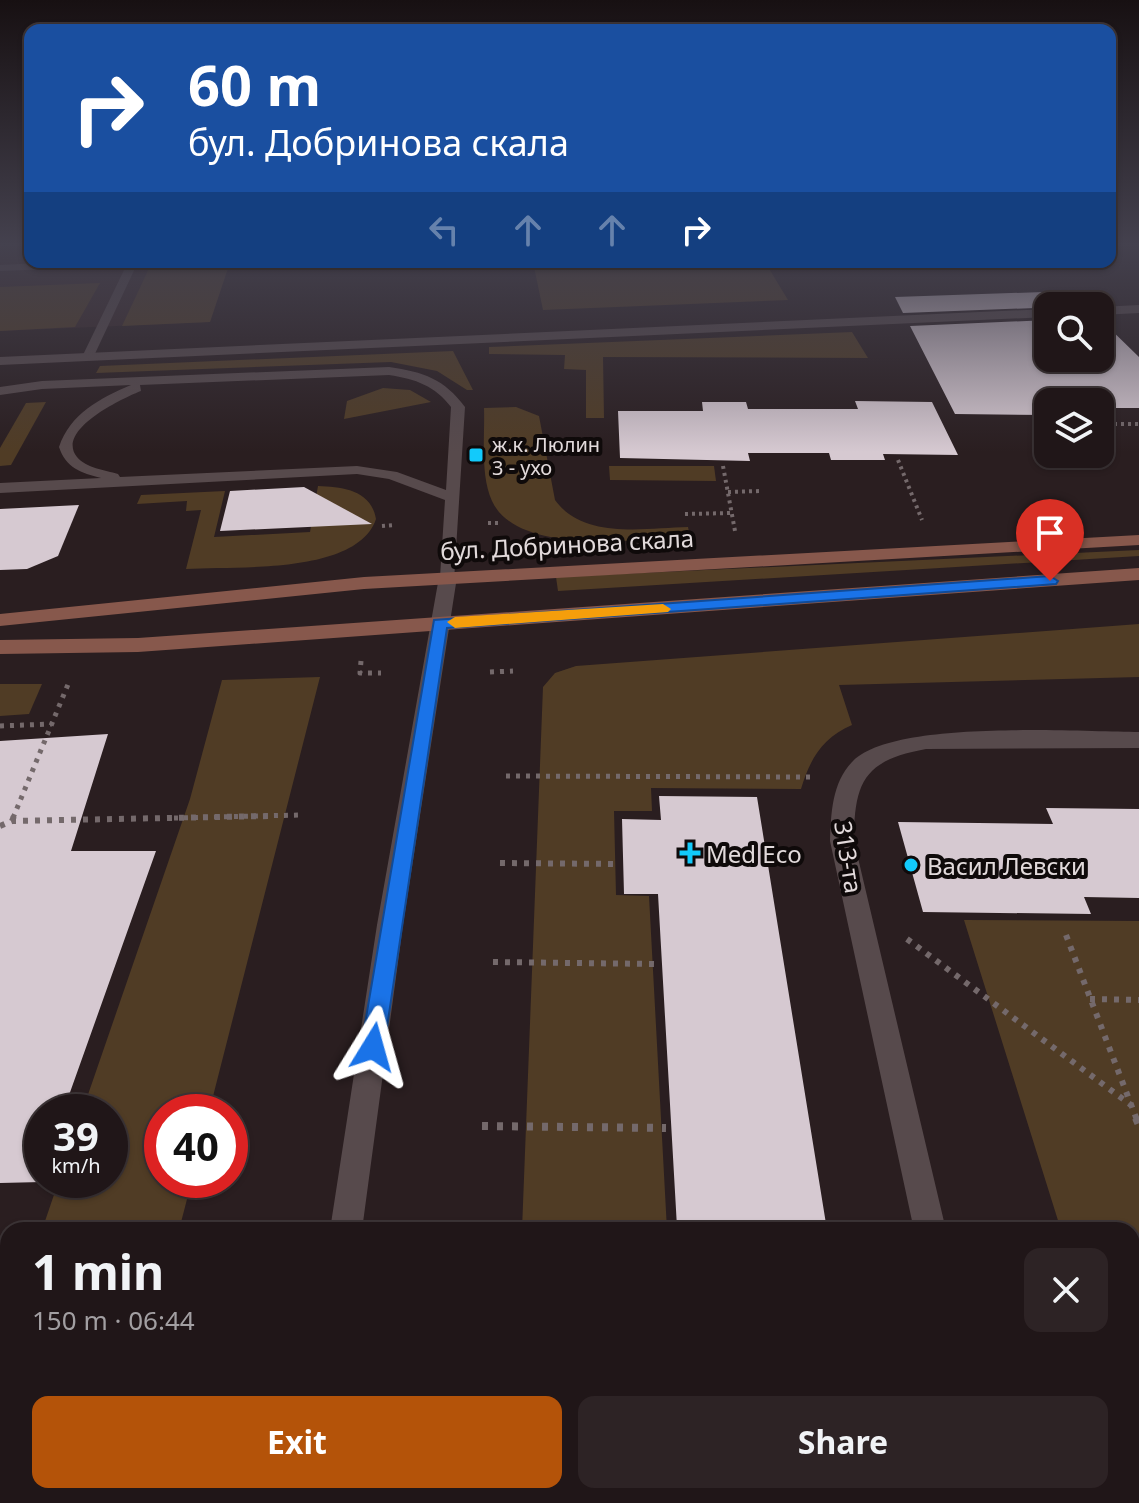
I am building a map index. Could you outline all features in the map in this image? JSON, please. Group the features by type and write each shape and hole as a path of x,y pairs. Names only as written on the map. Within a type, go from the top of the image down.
{"main road":[{"name":"бул. Добринова скала","path":"0,620 448,577 1139,540"},
{"path":"0,647 138,645 1139,574"}],"street":[{"path":"0,361 1034,314"},
{"path":"347,1222 390,925 448,577"},
{"path":"852,777 869,758 895,746 926,741 1139,740"},
{"name":"313-та","path":"852,777 841,804 842,841 928,1222"}],"lane":[{"path":"88,357 109,312"},
{"path":"0,391 42,385 367,371 427,379 452,396 458,407 448,577"},
{"path":"151,480 126,480 86,469 73,460 67,449 68,437 73,425 101,402 142,386 187,379"},
{"path":"0,488 357,470 392,475 453,498"}],"path":[{"path":"1114,424 1139,424"},
{"path":"898,460 927,532"},
{"path":"723,466 737,541"},
{"path":"728,492 761,491"},
{"path":"685,514 732,513"},
{"path":"488,523 501,523"},
{"path":"382,526 394,525"},
{"path":"490,672 513,671"},
{"path":"360,673 381,673"},
{"path":"12,821 72,675"},
{"path":"0,726 52,724"},
{"path":"506,776 852,777"},
{"path":"0,826 12,821 300,815"},
{"path":"500,863 619,864"},
{"path":"855,901 1131,1105"},
{"path":"1066,935 1139,1125"},
{"path":"493,962 656,964"},
{"path":"1090,999 1139,1000"},
{"path":"482,1126 666,1128"}],"shaded area":[{"path":"0,312 213,312 210,322 0,331"},
{"path":"0,312 83,312 75,327 0,331"},
{"path":"128,312 213,312 210,322 122,326"},
{"path":"852,332 868,358 603,357 604,418 586,418 586,370 564,369 565,355 489,354 489,347"},
{"path":"453,351 473,390 467,390 437,371 391,362 96,373 100,366"},
{"path":"383,388 410,390 431,402 344,419 347,401"},
{"path":"46,402 11,465 0,466 0,448 26,403"},
{"path":"516,407 539,416 555,500 567,513 582,521 616,529 688,527 690,537 582,541 527,531 506,519 488,491 484,408"},
{"path":"609,466 714,466 716,481 610,480"},
{"path":"318,486 346,489 362,496 373,509 376,519 364,537 345,550 321,559 263,567 186,569 201,510 186,511 187,501 137,504 141,495 225,491 214,537 310,532"},
{"path":"1139,550 1139,556 558,591 556,577"},
{"path":"1139,624 1139,677 839,685 852,725 825,743 809,768 801,789 651,788 652,811 614,811 616,895 649,896 667,1222 522,1222 543,687 555,673 576,666"},
{"path":"320,677 214,1094 144,1094 144,1198 187,1198 181,1222 45,1222 53,1198 128,1198 128,1094 88,1094 190,799 222,680"},
{"path":"0,684 42,684 29,714 0,716"},
{"path":"964,920 1139,921 1139,1222 1058,1222"}],"building":[{"path":"1034,321 1034,372 1114,372 1114,333 1139,357 1139,408 1114,408 1114,388 1034,388 1034,415 955,414 910,326"},
{"path":"855,401 932,402 958,455 883,454 885,460 831,460 829,453 748,453 750,461 620,458 618,411 703,411 702,402 746,402 748,409 858,409"},
{"path":"304,487 372,524 220,531 230,491"},
{"path":"79,505 58,556 27,569 0,570 0,509"},
{"path":"108,734 71,851 156,851 69,1094 24,1094 24,1182 0,1183 0,741"},
{"path":"659,796 757,797 826,1222 677,1222 658,894 624,894 622,819 661,820"},
{"path":"1046,808 1139,809 1139,898 1084,897 1091,914 923,912 898,822 1053,824"}],"slow traffic":[{"path":"455,622 663,609"}],"place":[{"name":"ж.к. Люлин 3 - ухо","path":"476,455"},
{"name":"Med Eco","path":"690,853"},
{"name":"Васил Левски","path":"911,865"}],"route":[{"path":"373,1047 440,623 1050,581"}]}
